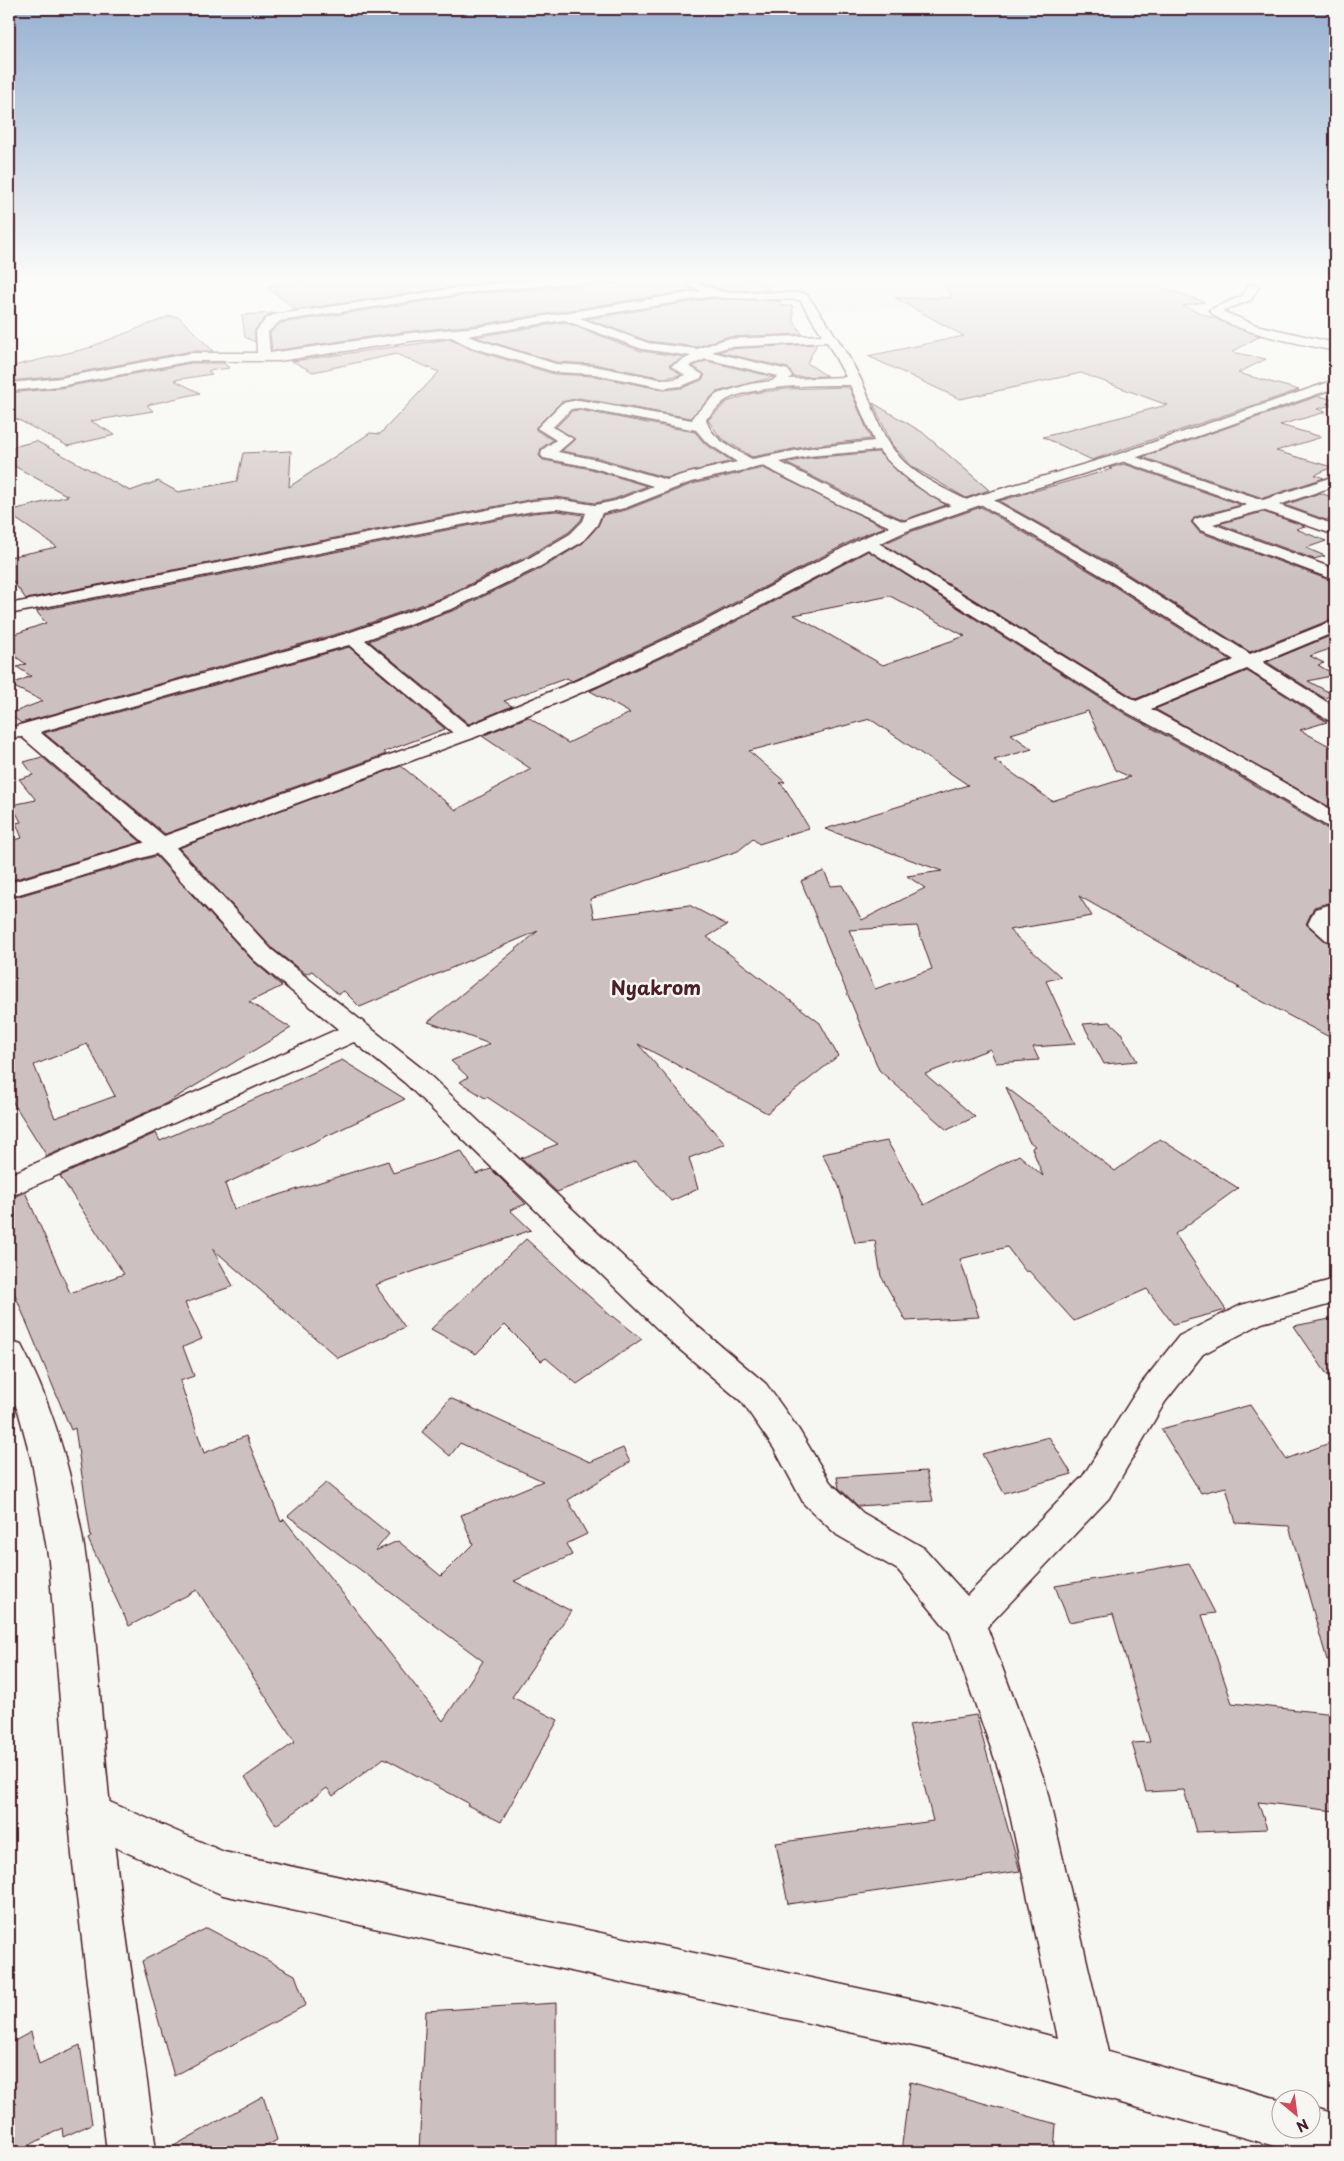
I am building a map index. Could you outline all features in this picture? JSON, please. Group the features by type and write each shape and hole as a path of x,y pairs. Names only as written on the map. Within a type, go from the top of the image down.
{"street":[{"path":"9,387 71,380"},
{"path":"643,380 664,384 677,383 684,380"},
{"path":"774,386 781,380"},
{"path":"903,527 758,462 708,436 700,426 699,418 720,399 738,392 774,386 855,381 882,445 900,466 927,485 966,506"},
{"path":"9,890 161,845 466,734 592,681 709,626 866,543 903,527 983,499 1124,457 1335,384"},
{"path":"666,485 593,464 548,455 547,453 566,439 544,428 567,406 579,404 700,426"},
{"path":"9,609 533,506 557,504 595,510 619,505 666,485 758,462 849,447 882,445"},
{"path":"1124,457 1335,530"},
{"path":"1335,481 1264,505 1201,522 1206,527 1335,576"},
{"path":"983,499 1108,572 1335,716"},
{"path":"17,732 352,638 448,604 534,562 576,538 591,522 595,510"},
{"path":"866,543 1135,709 1225,757 1335,822"},
{"path":"1135,709 1335,625"},
{"path":"352,638 466,734"},
{"path":"17,732 161,845 263,956 415,1077 677,1327 754,1393 787,1440 817,1493 850,1524 911,1559 966,1623 1024,1782 1088,2070"},
{"path":"1335,910 1324,914 1320,924 1335,935"},
{"path":"9,1187 358,1030"},
{"path":"966,1623 1096,1487 1153,1393 1191,1345 1252,1314 1335,1291"},
{"path":"9,1354 35,1411 49,1462 70,1570 90,1814 105,1952 132,2152"},
{"path":"90,1814 223,1874 932,2027 1272,2121"},
{"path":"1322,2134 1335,2138"}],"building":[{"path":"103,380 175,380 200,393 147,405 153,411 91,421 115,435 68,446 9,415 9,393 60,388"},
{"path":"432,380 613,380 664,390 682,388 702,380 763,380 716,392 691,418 579,398 561,402 536,427 536,430 553,440 541,448 539,456 543,460 591,469 647,486 614,499 595,503 557,497 533,499 26,599 9,576 9,557 57,547 9,514 9,511 68,496 9,463 9,448 36,441 130,491 158,481 178,492 237,481 243,453 291,451 289,487 370,433 380,434"},
{"path":"919,380 1049,380 960,399"},
{"path":"1099,380 1263,380 1299,390 1092,460 1043,437 1167,405"},
{"path":"846,387 850,389 871,439 809,446 752,457 720,437 708,420 727,402 753,393 786,389"},
{"path":"1319,396 1335,400 1335,404 1317,409 1326,412 1280,425 1322,437 1276,451 1332,467 1315,475 1324,478 1263,498 1142,457"},
{"path":"873,403 922,432 989,490 966,498 914,468 892,445"},
{"path":"579,410 695,432 705,444 732,461 667,478 599,458 562,451 575,439 556,427 572,411"},
{"path":"878,452 906,480 946,505 904,520 786,463 809,458"},
{"path":"1124,464 1241,505 1195,517 1191,522 1199,532 1335,582 1335,618 1250,652 1115,566 999,501"},
{"path":"763,468 885,527 859,537 702,620 572,681 567,678 504,701 512,706 469,724 369,641 455,610 542,568 583,543 598,526 603,515 626,510 692,484"},
{"path":"1320,493 1335,498 1335,517 1326,520 1285,505"},
{"path":"981,507 1101,578 1230,660 1136,699 883,544 910,532"},
{"path":"557,511 583,515 581,520 569,532 528,556 441,598 344,632 21,723 9,714 43,701 10,685 31,676 17,667 26,664 9,652 9,636 46,623 36,611 533,513"},
{"path":"1263,512 1305,526 1296,529 1326,541 1306,548 1325,556 1314,559 1219,524"},
{"path":"868,551 1127,715 1217,763 1326,828 1335,830 1335,901 1314,907 1306,924 1325,941 1335,944 1335,1040 1237,988 1240,988 1079,896 1092,916 1009,930 1061,977 1046,981 1075,1044 1033,1047 1039,1060 996,1063 990,1049 925,1074 975,1117 947,1130 879,1070 801,881 824,871 831,886 842,885 862,920 925,888 907,876 942,871 825,829 968,785 870,719 749,751 785,782 780,783 809,828 759,844 753,839 738,851 590,899 594,918 689,905 727,925 707,937 820,1023 838,1056 767,1113 638,1044 725,1144 689,1158 698,1189 671,1201 636,1161 557,1192 521,1158 558,1144 487,1097 485,1098 460,1082 468,1077 451,1061 490,1044 428,1022 538,931 360,1007 344,991 338,994 312,971 306,974 273,949 179,848 401,766 456,810 531,769 482,736 528,717 568,743 630,713 590,691 716,632","holes":["890,596 965,636 883,665 794,615","1088,711 1115,770 1130,777 1052,801 994,760 1032,749 1011,734","917,926 932,969 875,989 849,930"]},
{"path":"1335,634 1335,647 1310,656 1324,663 1318,665 1335,675 1308,681 1334,695 1324,698 1267,662"},
{"path":"349,647 445,729 384,752 386,754 165,834 44,733"},
{"path":"1247,671 1327,722 1300,730 1335,749 1335,810 1155,709"},
{"path":"42,757 141,842 9,881 9,841 22,838 16,823 21,822 12,805 36,800 19,779 33,775 24,762"},
{"path":"156,856 253,961 282,986 249,1002 291,1028 165,1104 47,1156 9,1096 9,899","holes":["87,1044 115,1096 55,1118 34,1065"]},
{"path":"1110,1022 1120,1031 1137,1061 1104,1064 1083,1024"},
{"path":"342,1060 405,1099 225,1184 234,1209 388,1161 393,1173 461,1151 476,1174 491,1169 526,1204 510,1210 531,1230 375,1285 405,1327 338,1358 212,1248 233,1286 185,1303 202,1339 183,1347 194,1376 180,1381 204,1453 246,1436 281,1522 284,1519 443,1721 483,1661 288,1516 326,1483 389,1534 375,1551 398,1541 441,1576 473,1544 461,1515 543,1481 460,1443 450,1456 422,1432 450,1398 590,1462 623,1448 630,1462 568,1500 587,1534 566,1544 572,1555 514,1581 571,1611 512,1697 558,1720 501,1822 384,1758 333,1796 327,1788 276,1825 245,1777 295,1742 197,1590 129,1626 88,1539 91,1537 75,1428 71,1430 9,1280 9,1199 25,1192 70,1293 124,1274 60,1176 156,1133 160,1141"},
{"path":"1006,1087 1115,1171 1160,1139 1238,1188 1175,1234 1226,1310 1173,1324 1147,1289 1074,1321 1029,1271 1026,1272 1007,1247 960,1259 979,1317 906,1321 881,1276 875,1241 855,1243 839,1186 822,1154 887,1141 924,1205 1019,1155 1043,1176 1032,1148 1035,1146 1029,1141"},
{"path":"526,1239 612,1317 642,1339 577,1384 546,1358 541,1361 505,1325 476,1354 431,1329"},
{"path":"1335,1318 1335,1386 1294,1326"},
{"path":"1250,1405 1286,1459 1335,1441 1335,1659 1327,1660 1289,1526 1236,1523 1226,1487 1201,1493 1161,1429"},
{"path":"1049,1437 1072,1474 1004,1493 982,1454"},
{"path":"926,1471 933,1501 858,1506 839,1488 837,1477"},
{"path":"1189,1563 1215,1613 1202,1615 1232,1703 1335,1714 1335,1811 1258,1802 1267,1829 1196,1832 1184,1790 1146,1792 1132,1743 1150,1742 1113,1614 1069,1622 1055,1586"},
{"path":"976,1715 1020,1871 788,1904 776,1843 933,1821 909,1725"},
{"path":"207,1928 295,1975 306,2005 174,2076 142,1961"},
{"path":"556,2003 556,2152 419,2152 426,2011"},
{"path":"31,2032 39,2064 80,2045 92,2124 63,2137 62,2128 17,2152 9,2117 9,2044"},
{"path":"910,2082 1056,2124 1054,2152 901,2152"},
{"path":"263,2096 277,2140 256,2152 163,2152"}],"district":[{"name":"Nyakrom","path":"656,988"}]}
